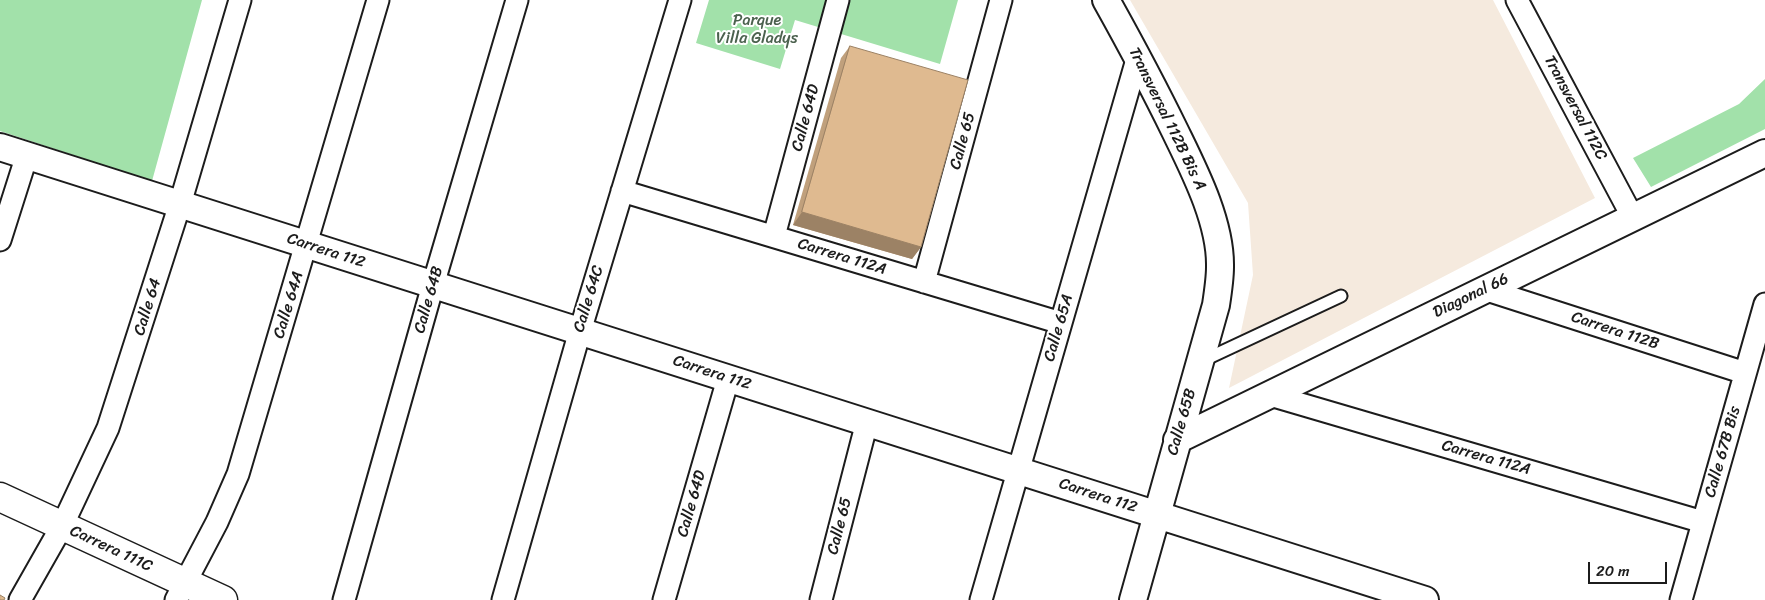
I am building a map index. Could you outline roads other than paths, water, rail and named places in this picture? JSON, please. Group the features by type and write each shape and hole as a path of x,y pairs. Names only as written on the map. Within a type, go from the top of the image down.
{"main road":[{"name":"Carrera 111C","path":"0,497 62,526 181,591 222,600"}],"street":[{"name":"Calle 64","path":"20,600 62,526 108,428 180,204 240,0"},
{"name":"Calle 64A","path":"181,591 217,522 238,474 378,0"},
{"name":"Calle 64B","path":"344,600 433,285 517,0"},
{"name":"Calle 64C","path":"503,600 580,331 680,0"},
{"name":"Calle 64D","path":"774,236 838,0"},
{"name":"Calle 65","path":"924,282 1001,0"},
{"name":"Transversal 112B Bis A","path":"1106,0 1138,56 1191,164 1208,208 1218,243"},
{"name":"Transversal 112C","path":"1518,0 1632,216"},
{"name":"Calle 65A","path":"981,600 1138,56"},
{"name":"Carrera 112","path":"0,147 1425,600"},
{"name":"Diagonal 66","path":"1177,440 1632,216 1765,153"},
{"path":"0,240 27,155"},
{"name":"Carrera 112A","path":"622,191 1061,323"},
{"name":"Calle 65B","path":"1133,600 1216,305 1220,267 1218,243"},
{"name":"Carrera 112B","path":"1484,290 1745,373"},
{"name":"Calle 67B Bis","path":"1681,600 1765,304"},
{"name":"Calle 64D","path":"664,600 728,378"},
{"name":"Carrera 112A","path":"1270,395 1703,522"},
{"name":"Calle 65","path":"821,600 867,422"}],"lane":[{"path":"1199,362 1341,296"}],"park label":[{"name":"Parque Villa Gladys","path":"757,30"}]}
